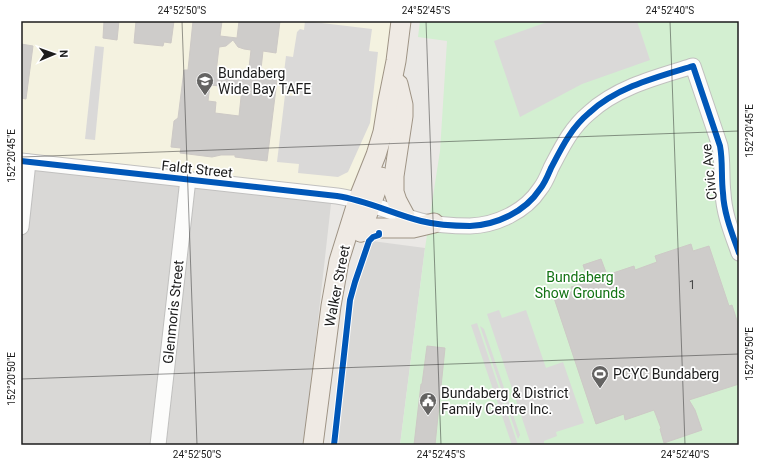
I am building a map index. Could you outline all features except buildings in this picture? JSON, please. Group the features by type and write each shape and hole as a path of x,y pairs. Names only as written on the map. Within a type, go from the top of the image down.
{"main road":[{"name":"Walker Street","path":"324,445 345,286 355,248 361,232 364,202 383,132 396,61 401,21"},
{"name":"Walker Street","path":"313,445 338,261 364,202 390,154 395,126 398,84 396,61"},
{"path":"398,84 403,105 403,116 394,176 394,192 405,216"},
{"path":"361,232 374,228 413,228 434,223"}],"street":[{"name":"Faldt Street","path":"24,161 337,196 364,202 421,221 460,226 482,224 497,220 513,213 528,203 540,189 564,143 579,122 598,105 608,98 632,86 693,66"},
{"name":"Civic Ave","path":"693,66 720,146 722,157 724,205 739,253"},
{"path":"21,227 24,161"},
{"name":"Glenmoris Street","path":"158,445 188,180"}],"shaded area":[{"name":"Bundaberg Wide Bay TAFE","path":"21,21 400,21 357,199 21,160"},
{"path":"305,21 372,29 369,51 378,52 370,123 348,172 338,177 298,173 299,164 277,162 285,95 293,96 294,91 282,89 286,56 293,57 297,32 300,29 304,30"},
{"path":"550,21 637,21 650,60 582,84 520,117 494,41"},
{"path":"95,46 104,47 95,140 85,139"},
{"path":"21,160 332,195 304,445 21,445"},
{"path":"372,241 425,248 400,445 336,444 357,283"},
{"path":"499,310 502,318 526,310 546,368 563,362 584,423 556,432 557,436 544,441 544,444 542,445 531,445 487,314"},
{"path":"477,323 518,445 512,445 471,325"},
{"path":"480,326 484,329 520,435 518,439"}],"green space":[{"name":"Bundaberg Show Grounds","path":"420,21 739,21 739,445 400,445 425,248 440,151 447,41 418,37"}],"cycle path":[{"path":"21,161 337,196 427,222 451,225 480,225 509,216 518,211 534,197 546,179 567,138 577,125 600,104 612,96 638,84 693,66 720,146 722,187 725,208 739,253"},
{"path":"334,445 350,300 369,241 373,237 379,235 379,233"}],"place":[{"name":"Bundaberg Wide Bay TAFE","path":"205,96"},
{"name":"PCYC Bundaberg","path":"600,389"},
{"name":"Bundaberg & District Family Centre Inc.","path":"428,416"}]}
